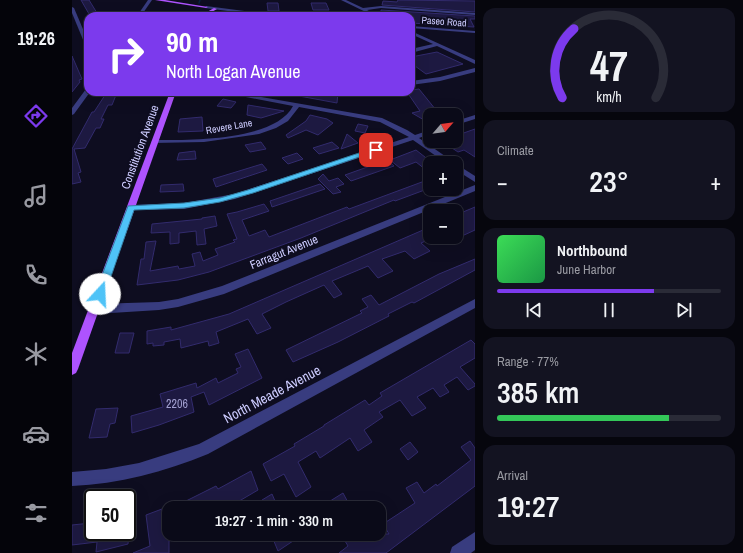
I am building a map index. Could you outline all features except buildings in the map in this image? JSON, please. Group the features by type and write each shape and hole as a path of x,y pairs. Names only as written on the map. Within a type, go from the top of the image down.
{"main road":[{"path":"157,0 206,7"},
{"path":"180,4 198,8 200,12"},
{"path":"187,6 206,7"},
{"path":"204,12 206,7"},
{"path":"208,12 215,9"},
{"name":"Constitution Avenue","path":"72,369 172,96"}],"street":[{"path":"142,12 150,0"},
{"path":"343,0 368,12"},
{"path":"206,7 241,12"},
{"path":"362,9 387,7 475,14"},
{"path":"72,8 84,37"},
{"name":"Paseo Road","path":"415,27 475,32"},
{"path":"415,34 475,62"},
{"path":"415,50 438,44"},
{"path":"415,82 440,79 475,70"},
{"path":"72,113 75,105 84,95"},
{"path":"246,96 382,120 399,127 441,156"},
{"name":"Revere Lane","path":"155,142 204,140 258,131 284,120 294,112 297,105"},
{"path":"463,121 475,117"},
{"path":"131,208 184,206 235,196 423,134"},
{"path":"463,171 475,180"},
{"name":"Farragut Avenue","path":"95,309 141,308 178,303 224,290 475,188"},
{"name":"North Meade Avenue","path":"72,480 118,475 140,470 174,461 203,450 475,303"},
{"path":"458,553 475,540"}],"route":[{"path":"100,294 131,208 184,206 220,200 250,192 376,150"}]}
